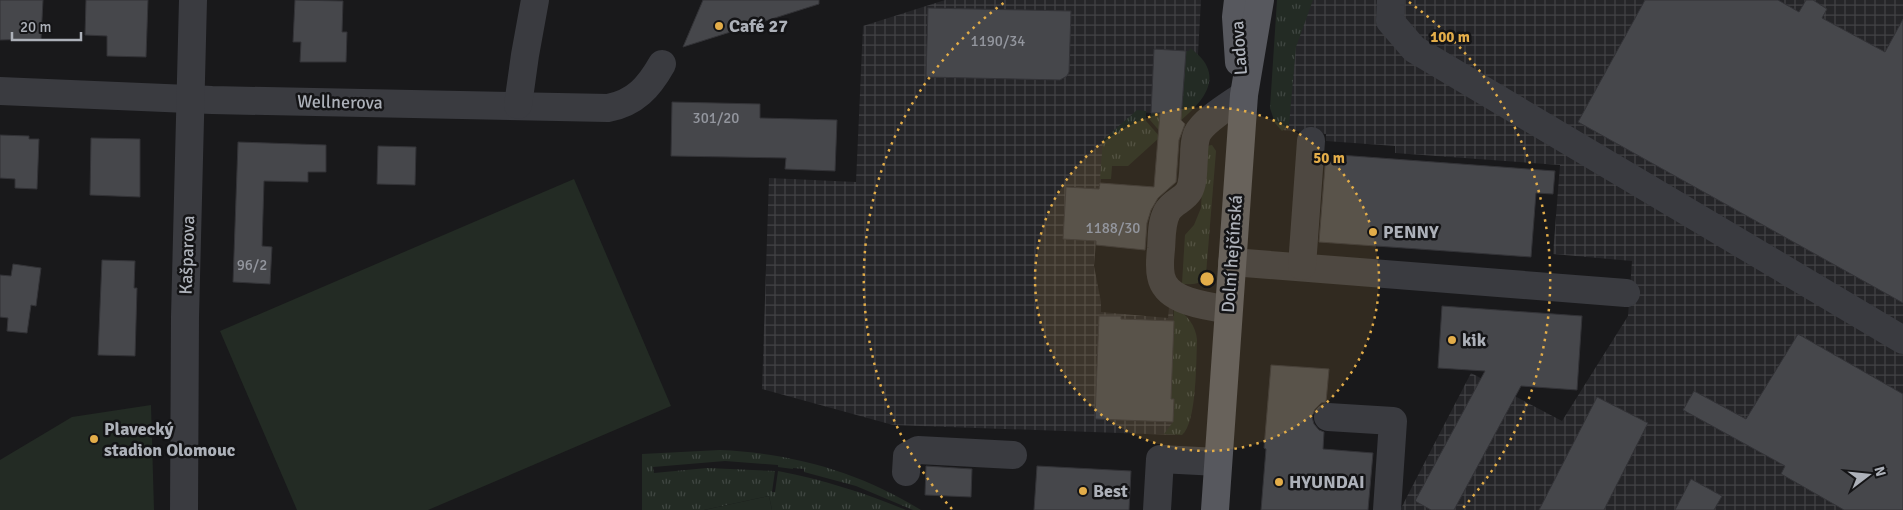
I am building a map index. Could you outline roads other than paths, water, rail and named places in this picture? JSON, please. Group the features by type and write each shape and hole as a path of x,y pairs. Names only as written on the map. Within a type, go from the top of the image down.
{"main road":[{"name":"Ladova","path":"1238,0 1237,47 1244,95"},
{"name":"Dolní hejčínská","path":"1215,510 1244,95 1260,0"}],"street":[{"name":"Kašparova","path":"184,510 185,317 194,0"},
{"path":"518,105 535,0"},
{"path":"1392,0 1390,21 1414,48 1903,340"},
{"name":"Wellnerova","path":"0,91 192,99 608,108 619,106 637,96 645,89 662,64"},
{"path":"1228,310 1179,297 1170,292 1164,285 1161,277 1163,224 1166,214 1173,203 1184,196 1189,190 1194,143 1197,135 1206,123 1244,95"},
{"path":"1302,266 1311,141"},
{"path":"1232,262 1302,266 1626,293"},
{"path":"1328,417 1393,421 1387,510"},
{"path":"906,472 907,456 918,450 1013,455"},
{"path":"1157,510 1160,459 1218,462"}],"place":[{"name":"Café 27","path":"719,26"},
{"name":"PENNY","path":"1373,232"},
{"name":"kik","path":"1452,340"},
{"name":"Plavecký stadion Olomouc","path":"94,439"},
{"name":"HYUNDAI","path":"1279,482"},
{"name":"Best","path":"1083,491"}]}
